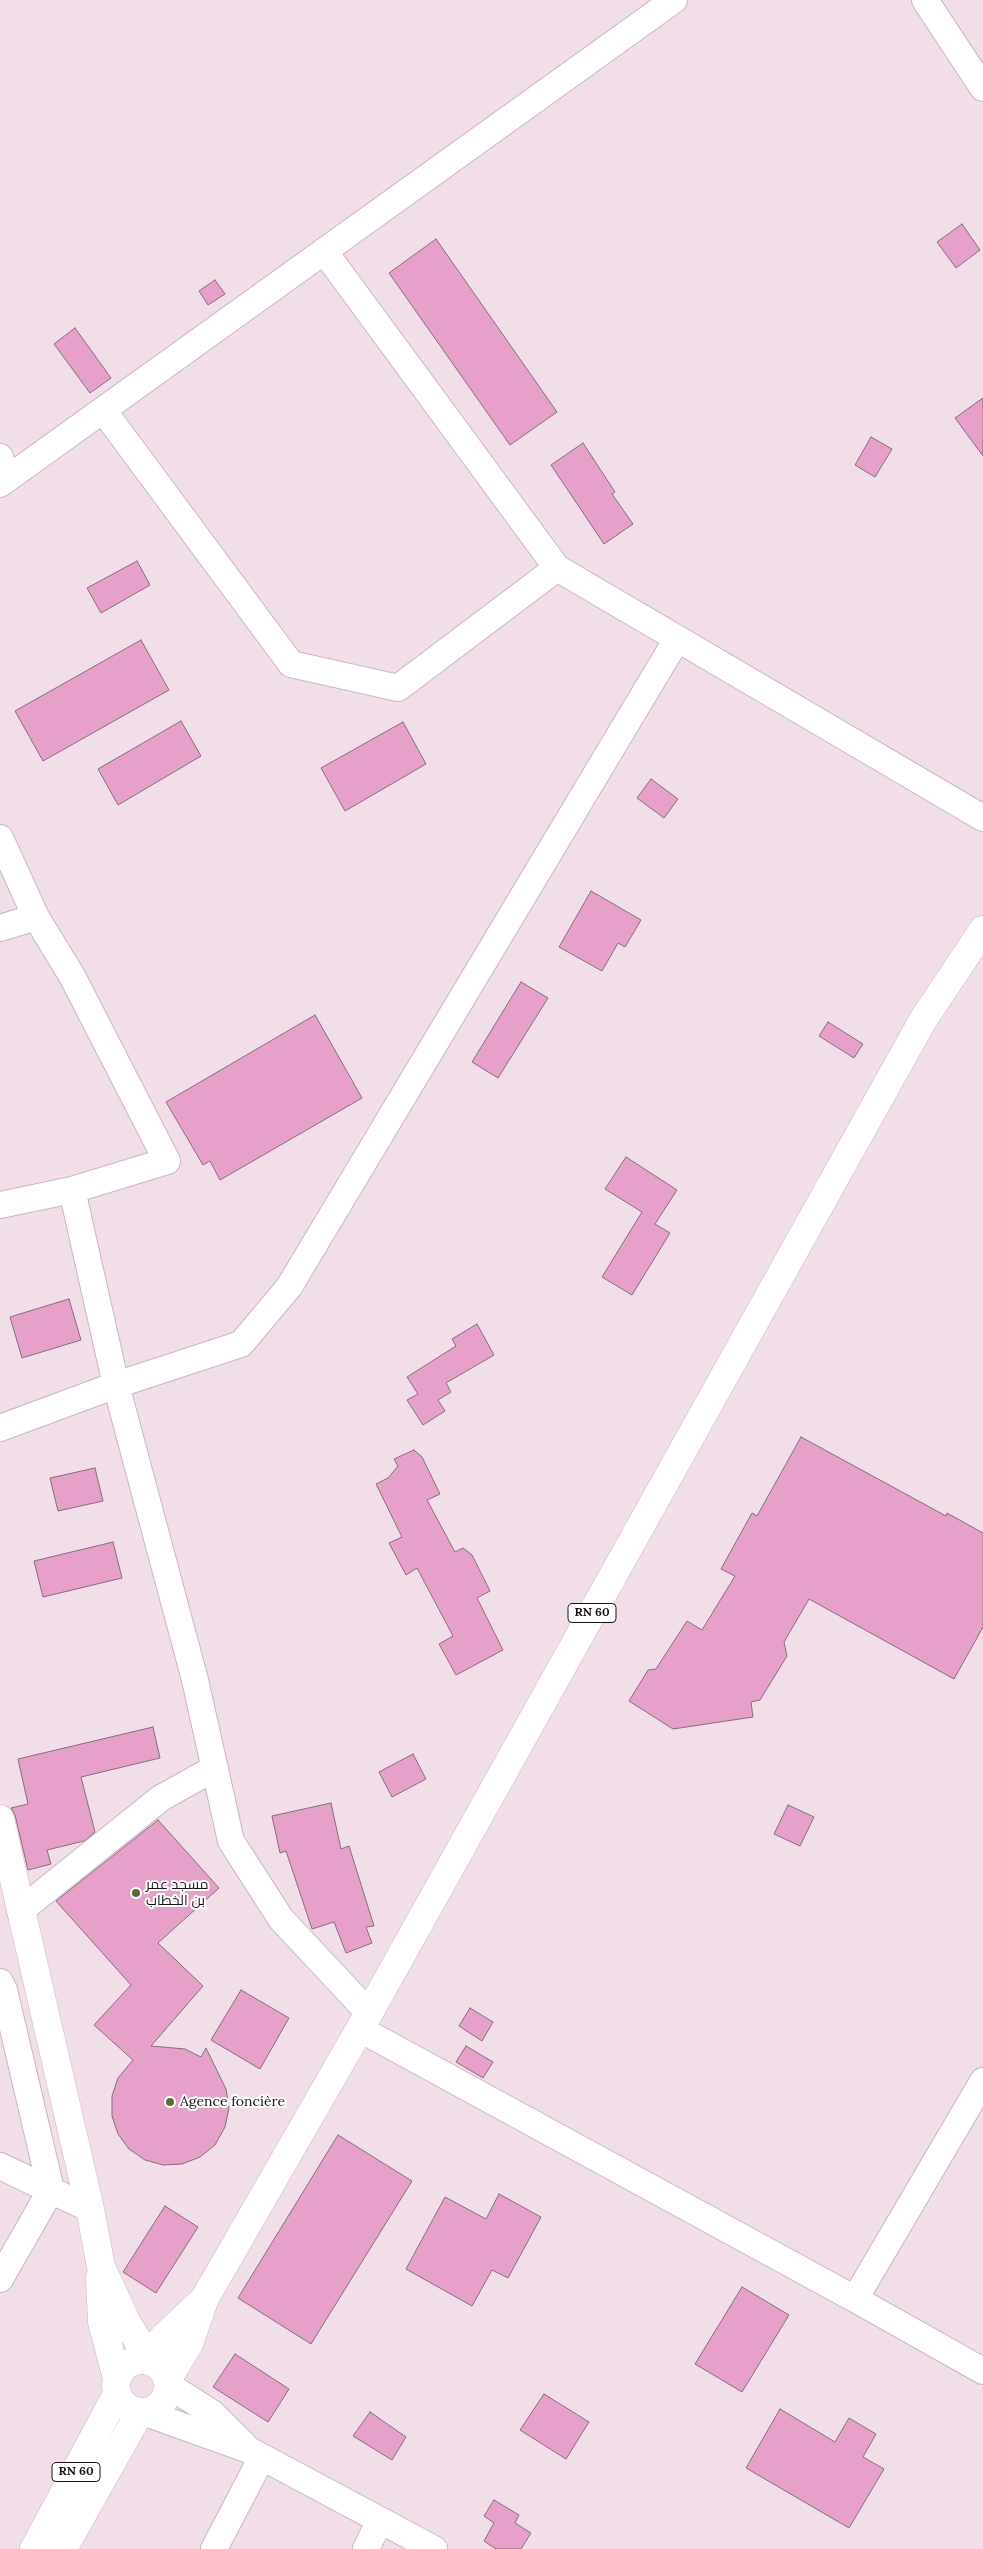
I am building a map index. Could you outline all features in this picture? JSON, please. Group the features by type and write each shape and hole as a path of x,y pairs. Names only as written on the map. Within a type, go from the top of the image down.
{"main road":[{"name":"RN 60","path":"155,2368 189,2344 205,2298 364,2021 923,1020 983,930"},
{"path":"1,1826 90,2209 101,2267 102,2322 117,2386 126,2406 142,2412 158,2406 164,2400 155,2368 126,2323 101,2267"},
{"path":"117,2386 126,2365 155,2368"},
{"name":"RN 60","path":"34,2549 117,2386"},
{"name":"RN 60","path":"63,2549 142,2412"}],"street":[{"path":"2,473 103,410 674,0"},
{"path":"925,0 983,88"},
{"path":"324,251 557,568 983,818"},
{"path":"103,410 291,664 398,688 557,568"},
{"path":"0,1428 116,1385 241,1344 290,1287 677,639"},
{"path":"0,838 36,917 72,976 167,1161 72,1190 0,1205"},
{"path":"0,928 36,917"},
{"path":"72,1190 116,1385 195,1680 231,1841 281,1920 364,2021 983,2371"},
{"path":"20,1911 161,1798 215,1768"},
{"path":"0,1982 4,1990 51,2190 0,2279"},
{"path":"855,2299 983,2081"},
{"path":"0,2166 90,2209"},
{"path":"155,2368 212,2413 256,2453"},
{"path":"142,2412 256,2453 434,2549"},
{"path":"214,2549 256,2453"},
{"path":"366,2549 380,2520"}],"building":[{"path":"962,224 980,250 956,268 937,242"},
{"path":"436,239 557,412 510,445 389,273"},
{"path":"215,280 225,294 208,305 199,291"},
{"path":"75,328 111,378 90,393 54,344"},
{"path":"983,398 983,456 955,418"},
{"path":"871,437 892,449 875,477 855,465"},
{"path":"583,443 615,492 612,494 633,524 604,544 551,465"},
{"path":"137,561 150,585 101,613 87,588"},
{"path":"141,640 169,690 43,761 15,711"},
{"path":"181,721 201,756 118,805 98,769"},
{"path":"403,722 426,764 345,811 321,768"},
{"path":"651,779 678,799 664,818 637,798"},
{"path":"591,891 641,920 625,947 618,943 602,971 559,947"},
{"path":"521,982 548,998 498,1078 472,1062"},
{"path":"315,1015 362,1098 220,1180 210,1161 203,1165 166,1102"},
{"path":"828,1022 863,1044 854,1058 819,1036"},
{"path":"626,1157 677,1190 655,1224 670,1233 632,1295 602,1277 642,1212 605,1189"},
{"path":"69,1299 81,1340 22,1358 10,1317"},
{"path":"477,1324 494,1355 446,1383 451,1392 438,1400 445,1411 423,1425 407,1400 418,1394 407,1377 456,1346 452,1339"},
{"path":"801,1437 946,1516 947,1513 983,1533 983,1627 954,1679 809,1599 784,1642 787,1656 760,1700 751,1702 753,1717 673,1729 629,1701 648,1670 656,1669 687,1621 702,1630 735,1576 721,1569 752,1513 757,1516"},
{"path":"414,1450 422,1457 440,1494 427,1500 455,1552 463,1548 472,1555 490,1591 477,1598 503,1650 456,1675 439,1644 453,1636 417,1568 406,1575 389,1543 402,1537 376,1484 388,1478 398,1466 394,1459"},
{"path":"95,1468 103,1501 58,1511 50,1478"},
{"path":"113,1542 122,1578 43,1597 34,1561"},
{"path":"153,1727 160,1758 81,1777 95,1832 84,1841 47,1850 51,1864 28,1870 15,1815 11,1808 28,1804 18,1759"},
{"path":"413,1754 426,1779 392,1797 379,1772"},
{"path":"331,1803 341,1849 349,1846 374,1926 366,1927 372,1943 346,1953 334,1922 312,1929 286,1851 280,1853 272,1816"},
{"path":"788,1805 814,1817 800,1846 774,1834"},
{"path":"158,1820 219,1888 158,1943 203,1986 151,2046 185,2049 201,2057 206,2048 226,2089 229,2108 225,2127 215,2145 200,2157 182,2164 163,2165 145,2160 129,2149 118,2134 112,2116 112,2096 118,2078 133,2060 94,2025 131,1985 56,1901"},
{"path":"241,1990 289,2018 260,2069 211,2040"},
{"path":"470,2008 493,2022 482,2041 459,2026"},
{"path":"466,2046 493,2062 483,2078 456,2062"},
{"path":"338,2135 412,2181 311,2344 238,2298"},
{"path":"499,2194 541,2217 508,2278 492,2270 472,2306 406,2269 445,2197 486,2219"},
{"path":"165,2206 198,2227 156,2293 123,2272"},
{"path":"742,2287 789,2315 742,2392 695,2364"},
{"path":"235,2354 289,2389 268,2422 213,2387"},
{"path":"544,2394 589,2422 566,2459 520,2430"},
{"path":"780,2409 835,2442 849,2418 876,2434 863,2457 884,2469 849,2528 746,2468"},
{"path":"370,2412 406,2437 392,2460 353,2436"},
{"path":"494,2500 519,2515 515,2523 531,2533 521,2549 496,2549 484,2541 494,2523 484,2516"}],"place":[{"name":"مسجد عمر بن الخطاب","path":"136,1893"},
{"name":"Agence foncière","path":"170,2102"}]}
